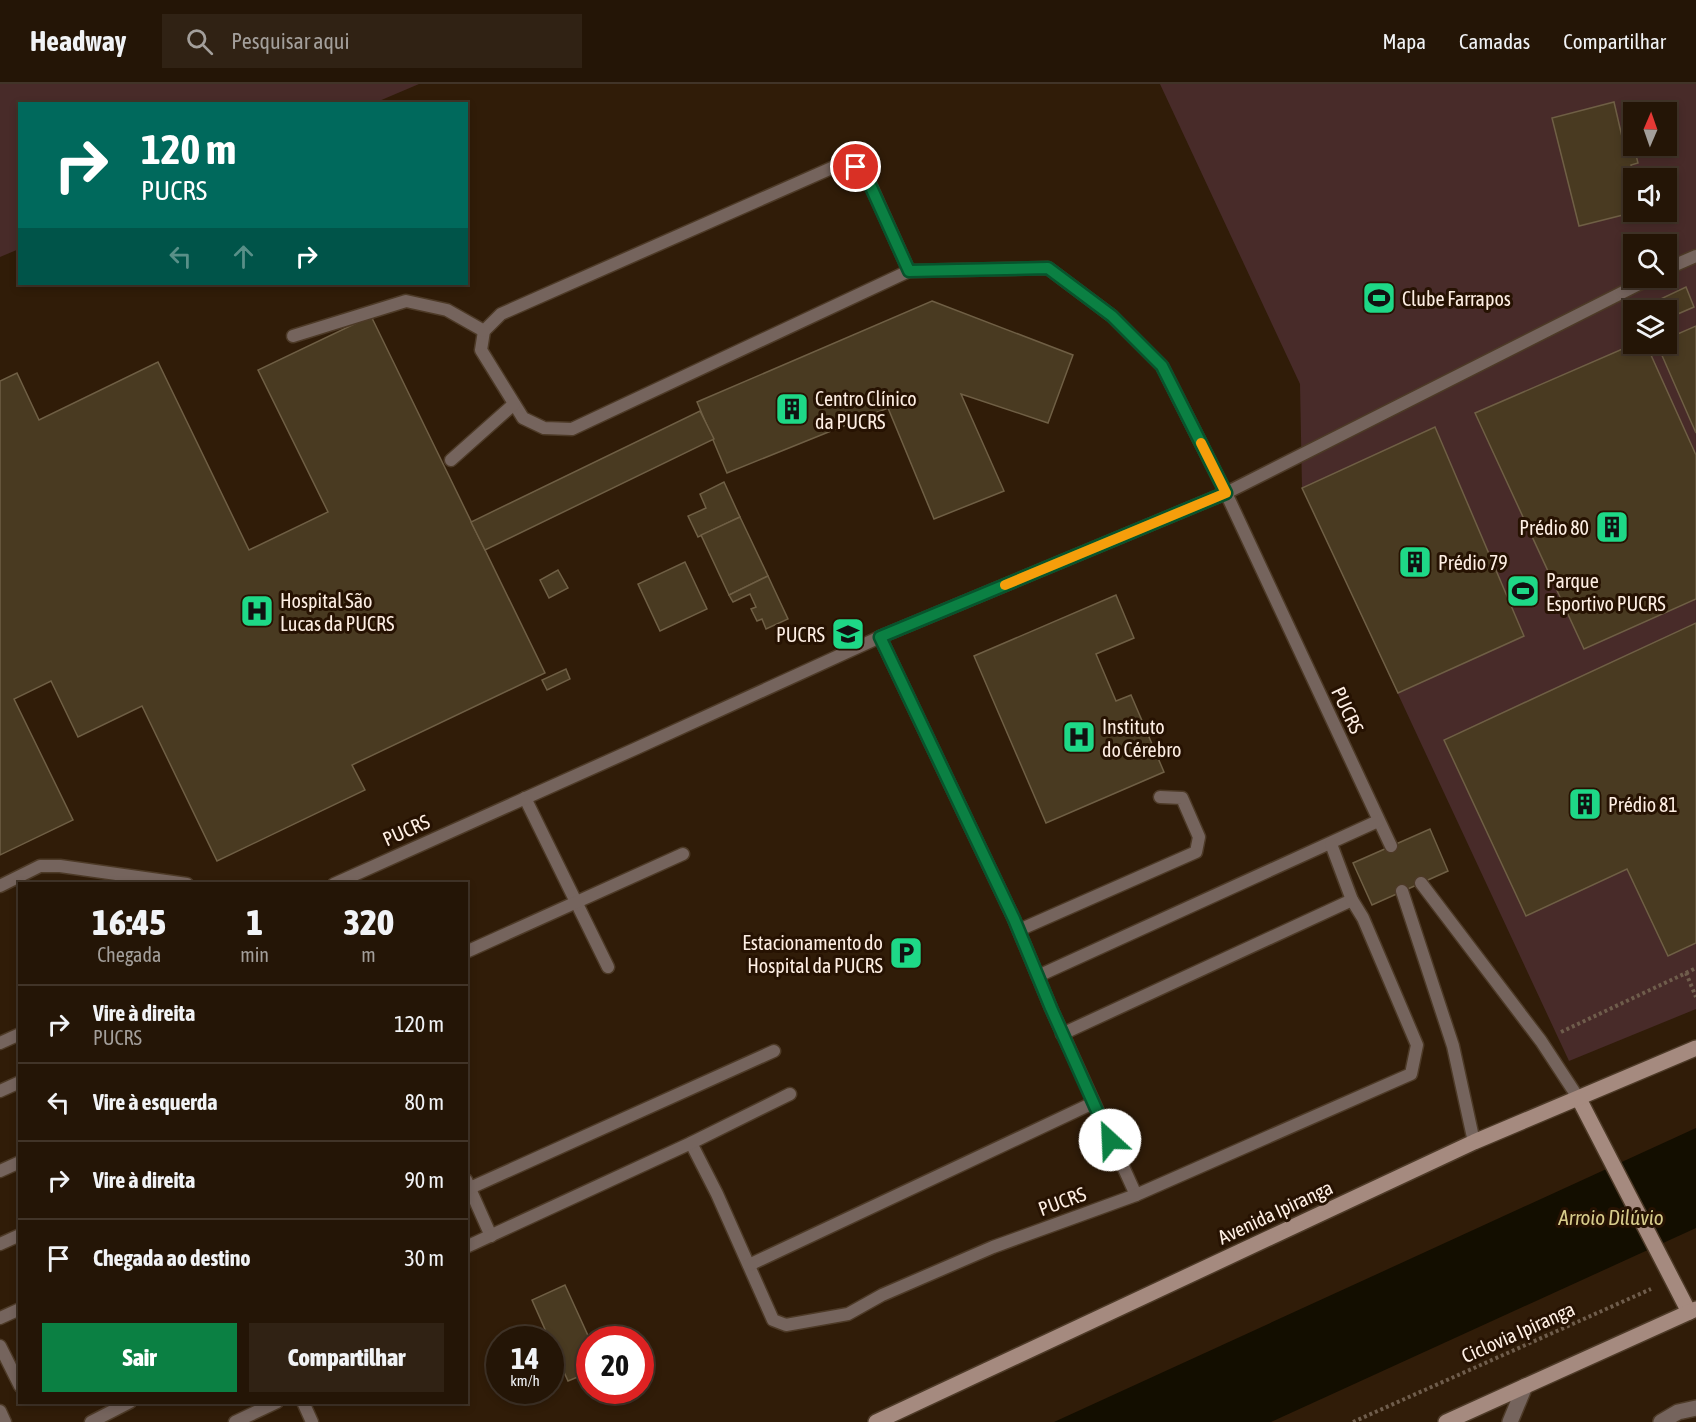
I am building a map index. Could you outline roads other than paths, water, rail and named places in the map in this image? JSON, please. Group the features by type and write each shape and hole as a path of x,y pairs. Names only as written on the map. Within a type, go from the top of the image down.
{"main road":[{"name":"Avenida Ipiranga","path":"876,1422 1474,1142 1696,1048"},
{"path":"1446,1422 1693,1310 1670,1277 1579,1099"}],"street":[{"path":"1510,1422 1525,1386"},
{"path":"1661,1422 1678,1412 1696,1408"}],"lane":[{"path":"909,271 866,176 856,167 843,163 501,314 484,331 481,350 523,418 544,428 572,429 909,271 1048,268 1112,316 1162,366 1226,493 1631,288"},
{"path":"1677,264 1696,256"},
{"path":"293,336 406,302 447,310 484,331"},
{"path":"451,460 514,404"},
{"name":"PUCRS","path":"338,882 880,637 1226,493 1391,846"},
{"path":"880,637 962,806 1019,930 1093,1103 1137,1195"},
{"path":"1019,930 1196,852 1199,837 1182,798 1160,797"},
{"path":"525,798 608,967"},
{"path":"1038,976 1378,821"},
{"path":"1062,1034 1352,900 1331,844"},
{"path":"468,951 682,854"},
{"path":"0,886 40,866 60,866 173,882"},
{"path":"1421,883 1541,1041 1579,1099"},
{"path":"1402,891 1453,1046 1474,1142"},
{"name":"PUCRS","path":"691,1143 717,1194 773,1320 786,1325 849,1314 882,1295 993,1247 1137,1195 1412,1074 1417,1045 1363,918 1352,900"},
{"path":"0,1043 18,1035"},
{"path":"491,1236 468,1184 774,1051"},
{"path":"0,1091 18,1083"},
{"path":"468,1245 790,1095"},
{"path":"749,1265 1093,1103"},
{"path":"0,1171 18,1163"},
{"path":"0,1244 18,1236"},
{"path":"0,1318 18,1310"},
{"path":"0,1346 18,1382"},
{"path":"91,1422 126,1404"},
{"path":"235,1422 273,1404"},
{"path":"304,1404 312,1422"},
{"path":"0,1411 5,1422"}],"water":[{"name":"Arroio Dilúvio","path":"1696,1128 1696,1228 1271,1422 1054,1422"}],"place":[{"name":"Clube Farrapos","path":"1379,298"},
{"name":"Centro Clínico da PUCRS","path":"792,409"},
{"name":"Prédio 80","path":"1612,527"},
{"name":"Prédio 79","path":"1415,562"},
{"name":"Parque Esportivo PUCRS","path":"1523,591"},
{"name":"Hospital São Lucas da PUCRS","path":"257,611"},
{"name":"PUCRS","path":"848,634"},
{"name":"Instituto do Cérebro","path":"1079,737"},
{"name":"Prédio 81","path":"1585,804"},
{"name":"Estacionamento do Hospital da PUCRS","path":"906,953"}]}
